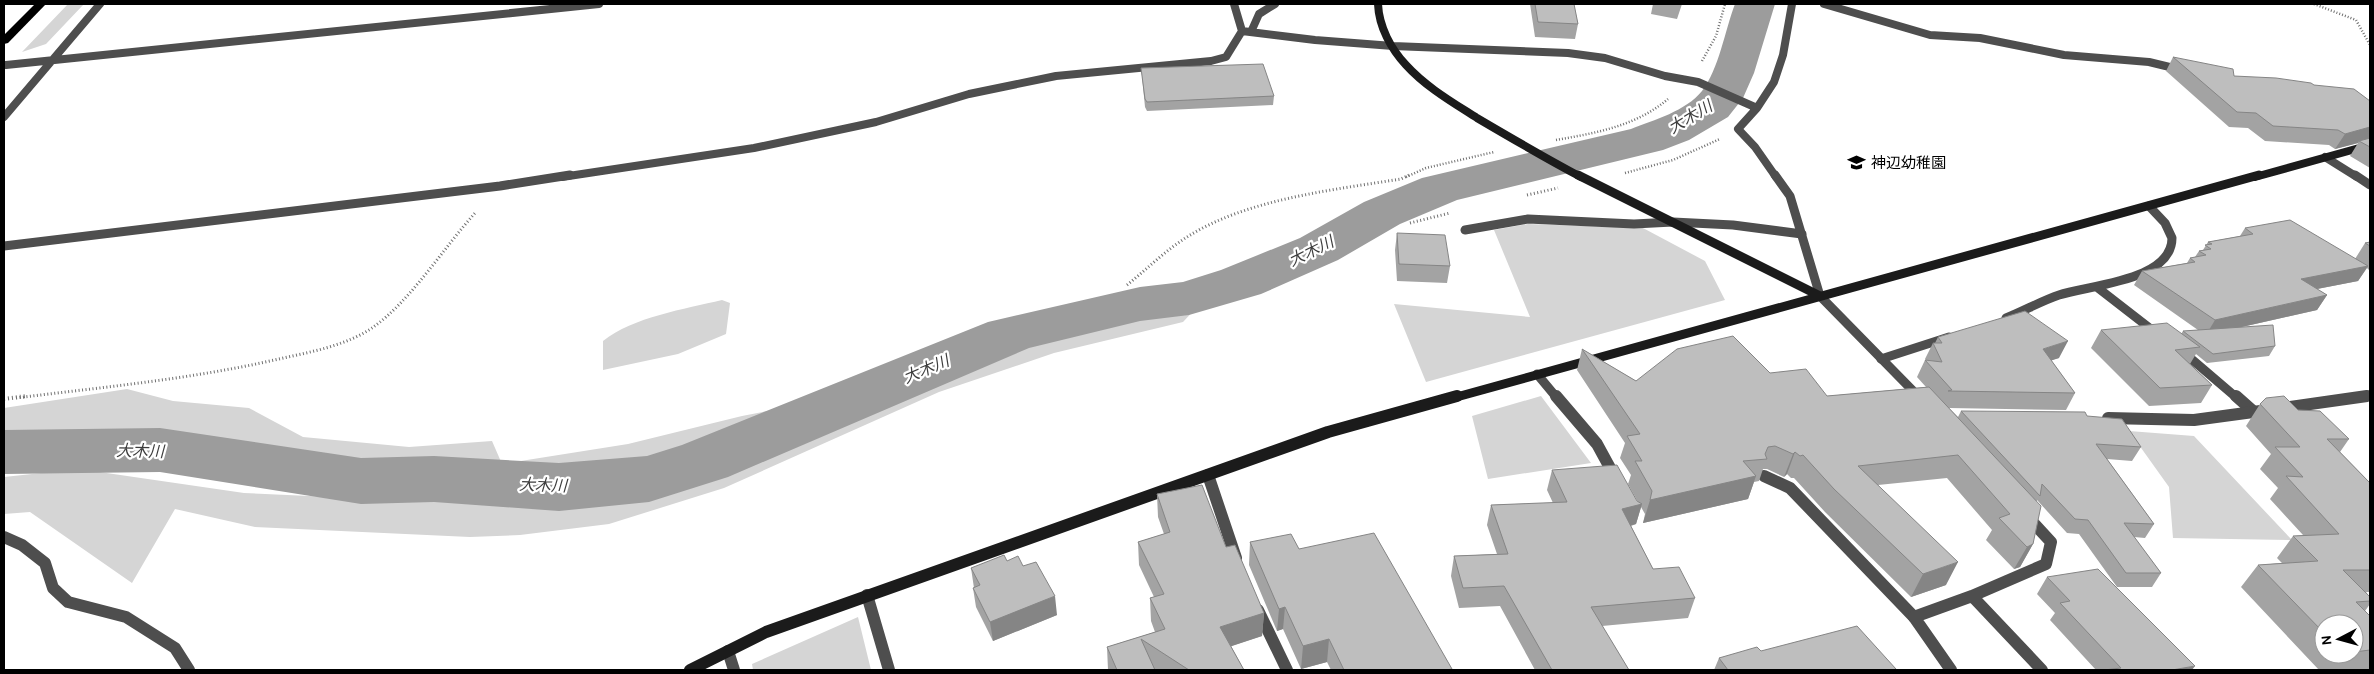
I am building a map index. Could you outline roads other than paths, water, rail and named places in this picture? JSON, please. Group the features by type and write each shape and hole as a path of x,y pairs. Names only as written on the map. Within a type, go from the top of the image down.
{"highway":[{"path":"4,41 41,4"}],"street":[{"path":"4,117 50,60 100,4"},
{"path":"6,65 599,4"},
{"path":"4,246 500,186 754,148 876,122 969,94 1056,76 1211,61 1226,57 1242,31 1234,4"},
{"path":"1251,32 1254,19 1260,12 1276,4"},
{"path":"1378,4 1377,15 1405,65 1447,99 1580,176 1820,296 1925,403"},
{"path":"1792,4 1782,55 1774,82 1738,128 1755,147 1790,196 1820,296"},
{"path":"1824,4 1930,35 1980,38 2064,55 2148,62 2187,71"},
{"path":"1242,31 1315,40 1393,46 1568,53 1605,58 1698,82 1754,107"},
{"path":"690,670 766,632 1328,432 2370,145"},
{"path":"2325,157 2370,185"},
{"path":"1992,323 2060,295 2098,288 2151,270 2168,256 2172,244 2170,230 2149,206"},
{"path":"1465,230 1528,219 1634,224 1673,222 1733,225 1802,234"},
{"path":"2098,288 2170,343 2254,412"},
{"path":"1880,359 1955,335"},
{"path":"1537,374 1597,444 1620,484"},
{"path":"2095,418 2194,420 2370,396"},
{"path":"1208,474 1242,572"},
{"path":"1764,476 1790,488 1914,617 1951,670"},
{"path":"1914,617 1972,596 2046,564 2051,542 2017,505"},
{"path":"4,537 22,545 45,563 54,588 68,602 126,618 175,648 188,670"},
{"path":"867,596 888,670"},
{"path":"1972,596 2042,670"},
{"path":"1253,599 1286,670"},
{"path":"728,651 734,670"}],"waterway":[{"name":"大木川","path":"4,452 160,450 361,481 434,479 559,487 649,479 705,461 1009,335 1140,304 1189,298 1241,282 1319,249 1382,213 1440,189 1646,140 1672,130 1705,112 1720,98 1733,73 1755,4"}],"place":[{"name":"神辺幼稚園","path":"1857,163"}]}
